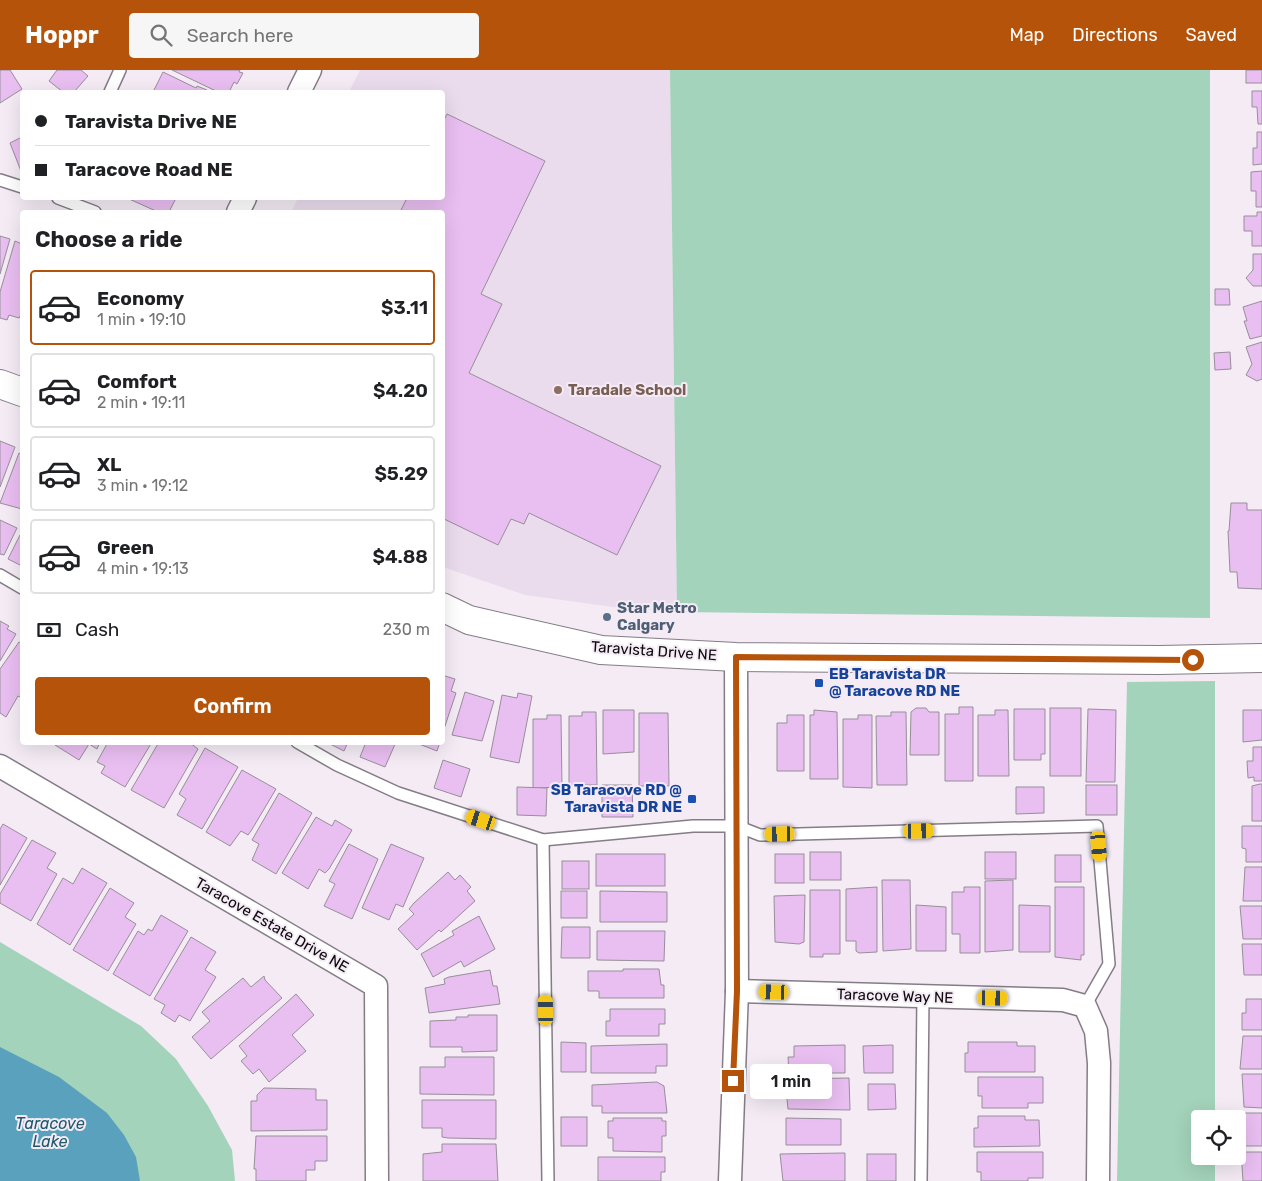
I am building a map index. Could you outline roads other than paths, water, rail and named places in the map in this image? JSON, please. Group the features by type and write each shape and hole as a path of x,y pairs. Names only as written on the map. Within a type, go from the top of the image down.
{"street":[{"path":"299,90 310,70"},
{"path":"0,384 20,391"},
{"name":"Taravista Drive NE","path":"445,609 469,620 601,650 736,657 1159,660 1262,658"},
{"path":"730,1181 737,991 736,657"},
{"name":"Taracove Estate Drive NE","path":"0,766 376,986 377,1181"},
{"name":"Taracove Way NE","path":"737,991 1063,1000 1085,1006"},
{"path":"1085,1006 1096,1031 1099,1063 1098,1181"}],"lane":[{"path":"111,90 120,70"},
{"path":"0,180 20,186"},
{"path":"65,200 90,210"},
{"path":"0,575 20,587"},
{"path":"302,745 337,765 398,793 543,840 693,826 737,826 760,835 1097,826 1108,964 1085,1006"},
{"path":"543,840 548,1181"},
{"path":"921,1181 922,996"}],"water":[{"name":"Taracove Lake","path":"0,1047 59,1077 107,1113 124,1135 136,1157 140,1181 0,1181"}],"place":[{"name":"Taradale School","path":"558,390"},
{"name":"Star Metro Calgary","path":"607,617"},
{"name":"EB Taravista DR @ Taracove RD NE","path":"819,683"},
{"name":"SB Taracove RD @ Taravista DR NE","path":"692,799"}]}
